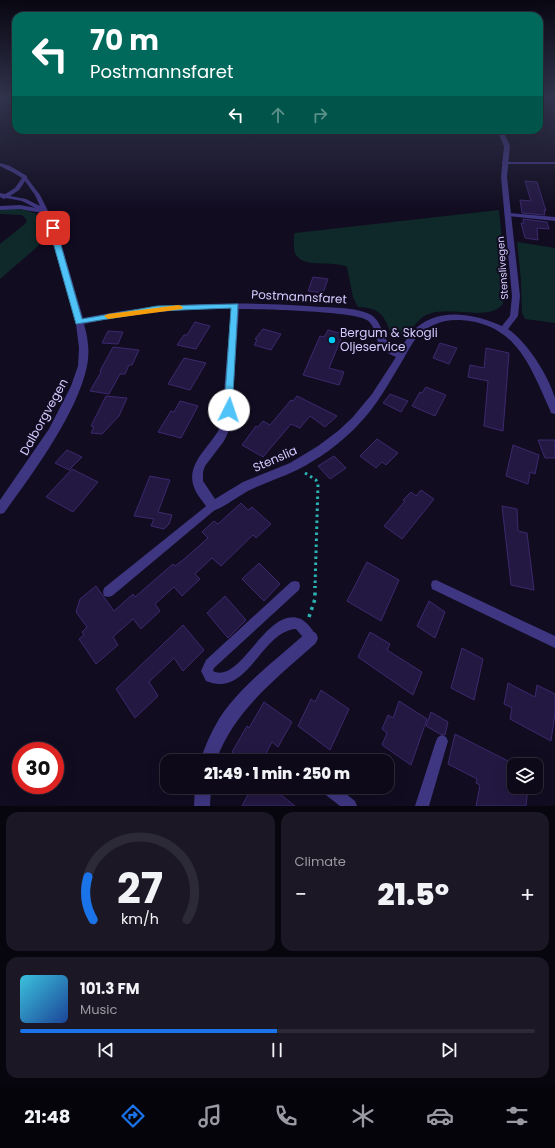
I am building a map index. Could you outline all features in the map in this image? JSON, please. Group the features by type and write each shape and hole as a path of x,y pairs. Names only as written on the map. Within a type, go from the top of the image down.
{"street":[{"name":"Stenslivegen","path":"502,136 507,146 504,163 504,177 516,296 514,316 503,330"},
{"path":"0,208 20,207 45,211"},
{"name":"Dalborgvegen","path":"0,509 43,446 74,392 84,359 84,347 79,322 53,228 45,211"},
{"path":"213,506 201,492 198,486 196,474 201,462 221,438 226,426 235,306"},
{"name":"Postmannsfaret","path":"79,322 157,309 235,306 349,312 366,315 376,323 384,346 401,355"},
{"name":"Stenslia","path":"213,506 247,486 294,466 327,446 356,421 375,397 417,331 426,324 437,320 456,317 482,321 503,330"},
{"path":"503,330 517,341 526,351 555,410"},
{"path":"210,754 218,733 229,717 264,682 308,634"},
{"path":"202,806 203,794"}],"lane":[{"path":"504,163 555,163"},
{"path":"0,164 17,170 25,177 34,189 45,211"},
{"path":"0,200 3,196 20,186 25,177"},
{"path":"3,196 30,202 45,211"},
{"path":"509,215 555,219"},
{"path":"108,592 213,506"},
{"path":"436,585 555,642"},
{"path":"295,586 210,664 207,671 210,677 221,680 236,672 266,640 288,623 294,622 308,634"},
{"path":"422,806 442,741"},
{"path":"335,794 350,806"}],"path":[{"path":"294,466 313,477 318,484 314,570 315,599 308,634"}],"green space":[{"path":"22,209 34,213 43,222 46,236 37,247 0,279 0,244 25,224 27,220 22,215 0,214 0,210"},
{"path":"499,210 504,259 503,304 496,309 487,312 477,313 446,311 426,315 421,318 411,330 403,334 397,334 390,331 385,319 375,310 358,307 353,297 347,267 302,260 297,256 294,249 295,233"},
{"path":"517,242 555,248 555,323 525,319 522,313 521,280"}],"building":[{"path":"525,181 537,182 546,211 544,210 545,215 522,213 520,200 531,201"},
{"path":"523,219 547,222 549,229 537,228 538,240 525,238 521,223 524,223"},
{"path":"313,277 328,279 323,293 308,291"},
{"path":"195,322 210,326 196,349 177,345 184,335 187,335"},
{"path":"263,329 281,334 271,350 254,345 257,340 255,339"},
{"path":"328,330 343,334 329,368 344,372 339,385 303,375 320,336 324,337"},
{"path":"108,331 123,332 118,344 102,343"},
{"path":"440,343 457,348 449,364 433,358"},
{"path":"113,347 139,350 132,365 129,365 125,374 120,374 109,394 90,391 101,372 100,371"},
{"path":"486,348 509,353 503,431 484,426 488,381 468,377 470,365 484,368"},
{"path":"184,358 206,363 190,390 168,384"},
{"path":"426,387 446,395 435,416 412,406 420,392 422,393"},
{"path":"390,394 408,401 401,412 383,403"},
{"path":"106,396 127,398 119,416 102,434 91,433 94,427 91,426"},
{"path":"297,396 337,416 325,427 310,416 300,428 291,424 263,457 242,445 256,426 258,427 263,421 270,425 291,400 293,401"},
{"path":"180,401 198,406 181,438 158,432 171,411 174,412"},
{"path":"377,439 398,453 386,465 382,462 376,468 360,456"},
{"path":"538,440 555,440 555,458 545,458"},
{"path":"513,445 539,455 535,474 530,472 528,484 506,476"},
{"path":"67,450 82,457 69,470 55,463"},
{"path":"334,456 346,468 330,479 318,466"},
{"path":"72,469 98,482 73,512 46,497"},
{"path":"150,476 170,480 158,512 172,515 169,524 164,529 151,526 154,519 134,516"},
{"path":"421,490 434,499 402,539 384,526 405,501 403,500 411,492 416,496"},
{"path":"241,503 248,510 252,507 271,524 256,538 253,535 221,566 212,558 195,574 200,579 182,596 174,587 155,604 160,611 141,629 133,619 113,637 118,645 96,664 79,639 84,635 82,632 87,627 76,612 80,599 96,586 114,611 133,594 135,597 173,564 175,566 183,560 208,538 202,532 214,521 218,524"},
{"path":"502,506 517,509 518,531 527,533 534,590 511,585"},
{"path":"367,562 399,580 381,621 347,601"},
{"path":"259,563 280,584 264,601 242,579"},
{"path":"225,596 246,620 228,638 207,613"},
{"path":"429,601 445,612 435,638 417,626"},
{"path":"183,625 204,650 183,671 174,658 149,682 158,696 135,718 116,689"},
{"path":"370,632 390,644 387,650 422,672 413,695 358,657"},
{"path":"462,648 483,659 474,700 451,688"},
{"path":"508,683 535,697 537,685 555,694 555,713 551,741 510,719 512,708 504,704"},
{"path":"321,690 349,709 330,750 298,726 311,699 315,702"},
{"path":"399,701 427,719 411,765 382,745 387,733 382,729 388,715 393,718"},
{"path":"264,702 292,722 278,747 272,742 266,754 234,754 232,752 247,726 249,728"},
{"path":"431,712 448,722 445,735 440,734 426,726"},
{"path":"455,734 507,760 507,794 527,794 526,806 476,806 480,785 476,783 477,779 448,764"},
{"path":"248,794 280,794 295,806 242,806"}],"slow traffic":[{"path":"108,316 179,307"}],"place":[{"name":"Bergum & Skogli Oljeservice","path":"332,340"}],"route":[{"path":"53,228 57,248 79,322 157,309 192,306 235,306 229,410"}]}
